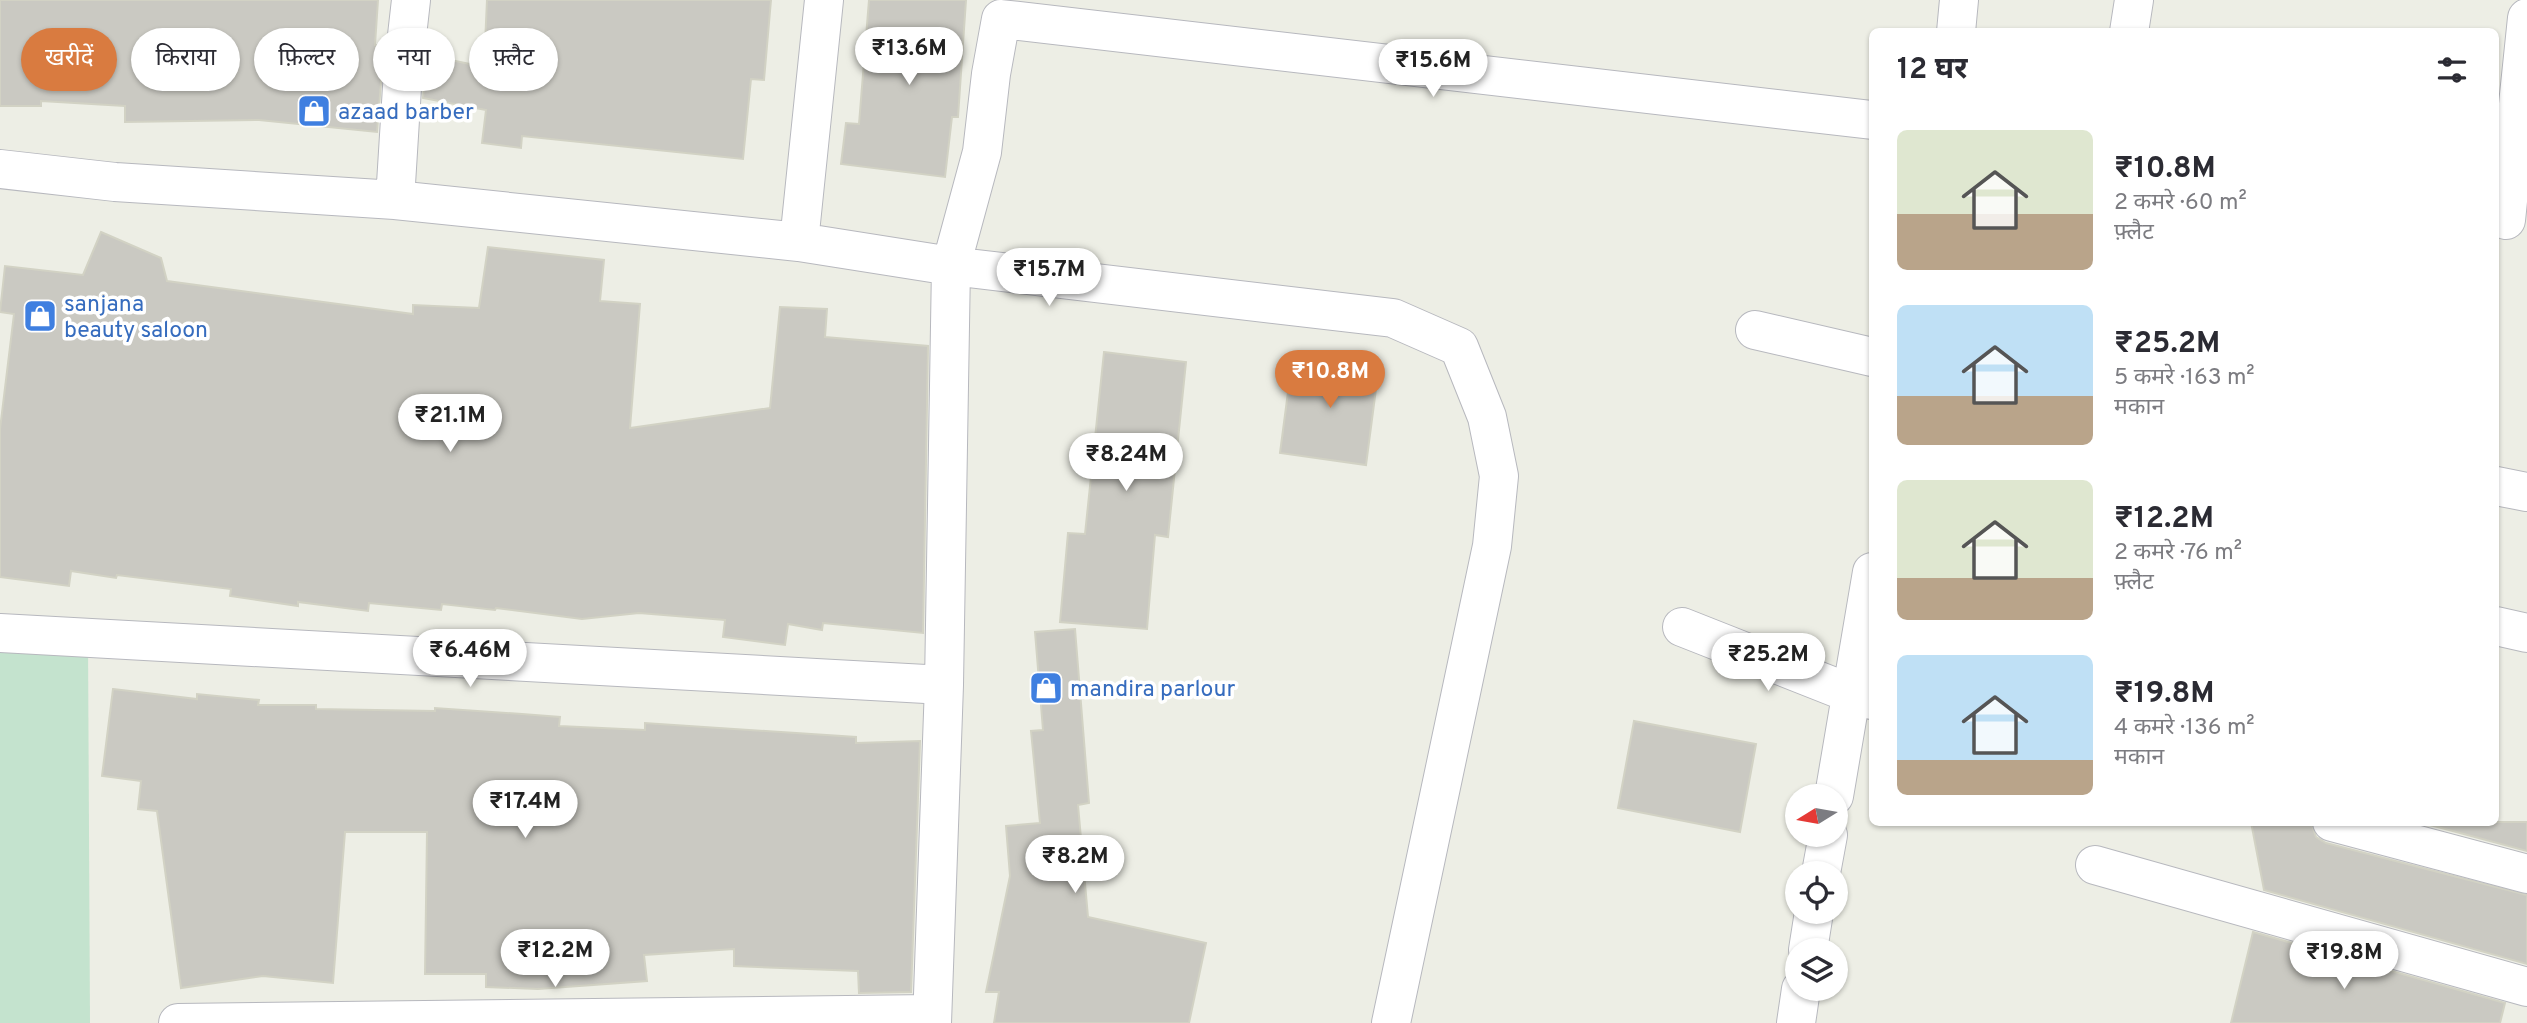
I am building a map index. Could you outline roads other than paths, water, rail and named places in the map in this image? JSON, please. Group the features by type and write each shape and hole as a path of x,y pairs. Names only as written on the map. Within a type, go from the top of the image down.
{"street":[{"path":"395,200 403,71 411,0"},
{"path":"799,242 824,0"},
{"path":"1956,28 1959,0"},
{"path":"2130,28 2134,0"},
{"path":"2510,220 2527,18"},
{"path":"178,1023 932,1019 944,685 951,266 982,152 991,74 1001,19 1869,120"},
{"path":"0,169 115,182 395,200 799,242 951,266 1393,318 1459,347 1487,417 1499,476 1492,546 1391,1023"},
{"path":"1755,330 1869,356"},
{"path":"2499,487 2527,492"},
{"path":"1837,784 1862,697 1869,610"},
{"path":"1682,627 1862,697"},
{"path":"2499,627 2527,633"},
{"path":"0,633 944,685"},
{"path":"2347,826 2527,874"},
{"path":"2095,865 2527,987"},
{"path":"1796,1023 1799,1001"}],"place":[{"name":"azaad barber","path":"314,111"},
{"name":"sanjana beauty saloon","path":"40,316"},
{"name":"mandira parlour","path":"1046,688"}]}
